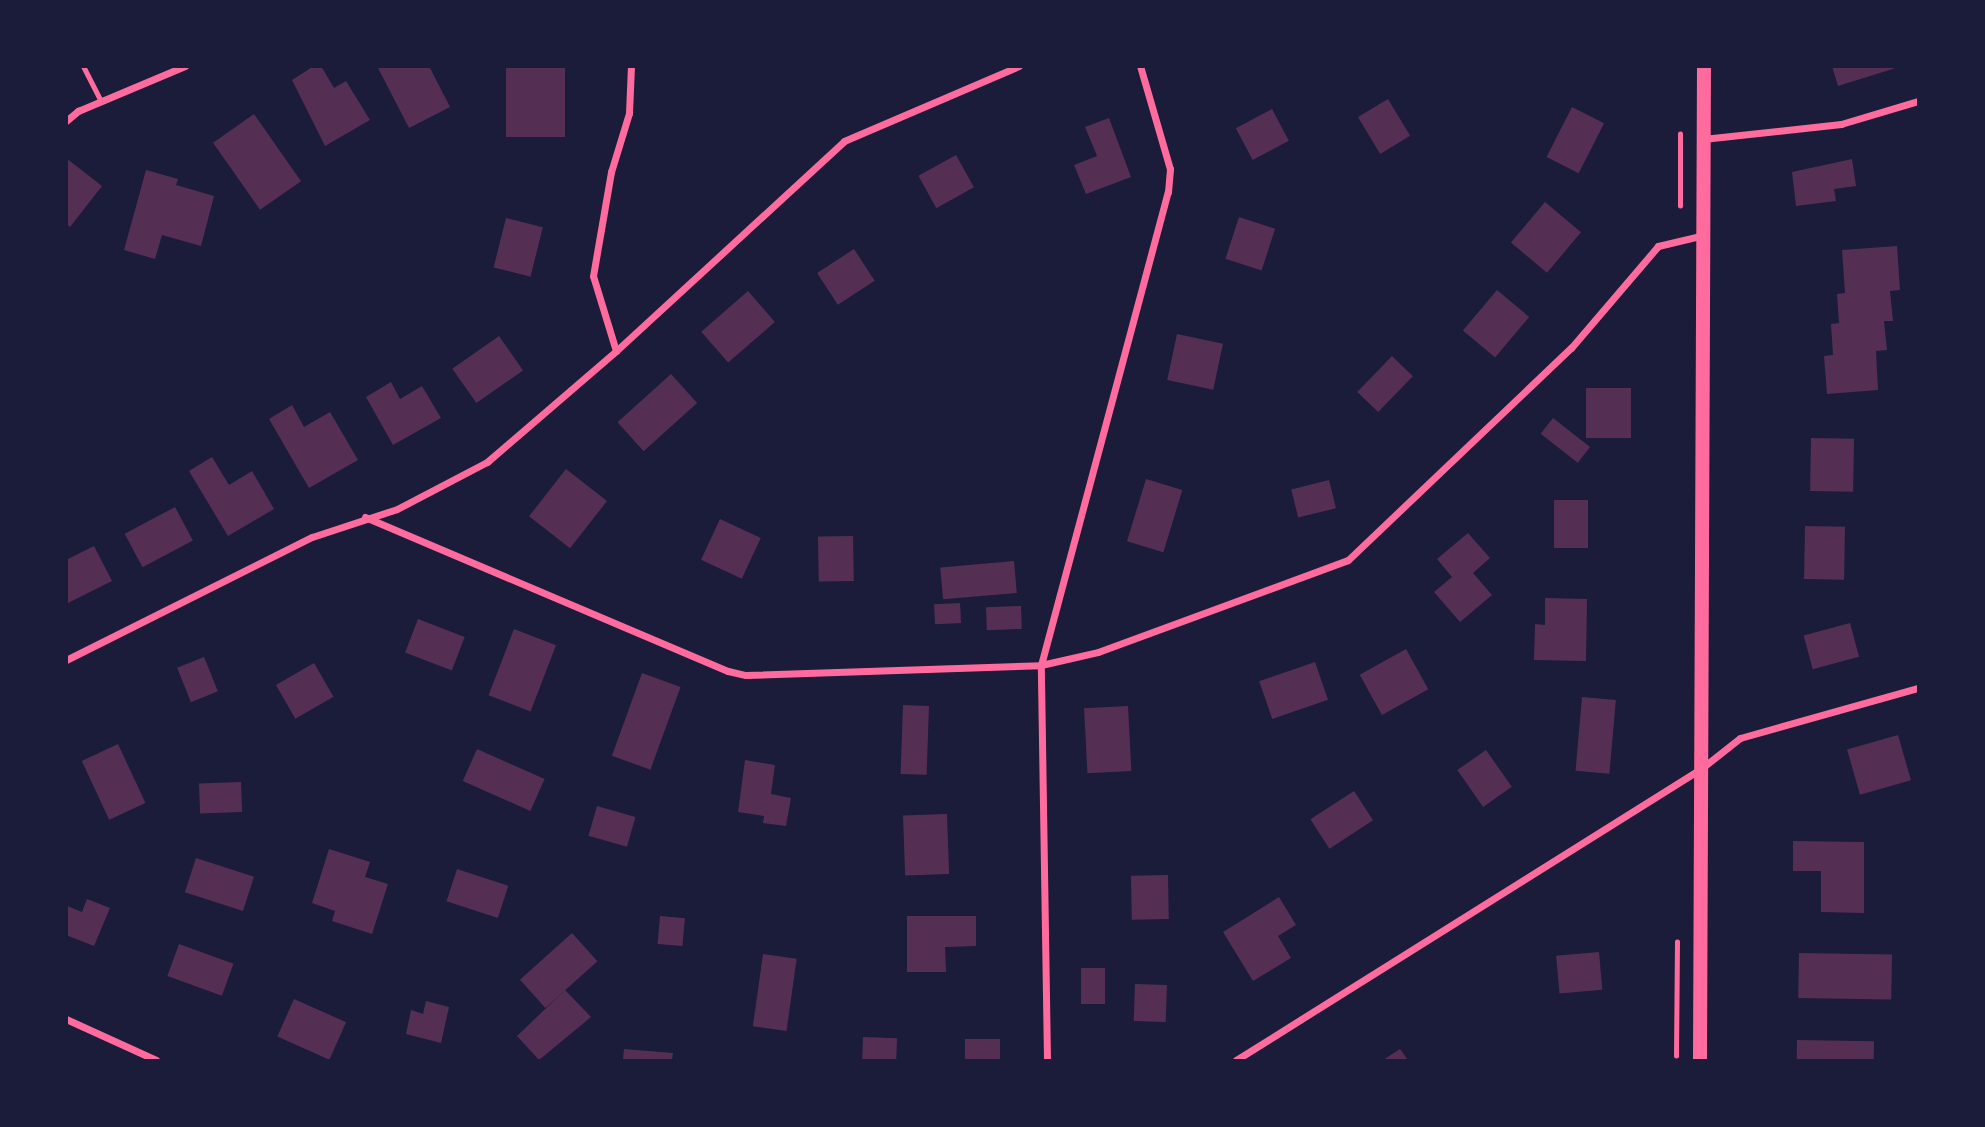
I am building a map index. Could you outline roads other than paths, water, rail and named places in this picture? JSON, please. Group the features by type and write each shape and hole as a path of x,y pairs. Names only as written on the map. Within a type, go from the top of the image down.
{"main road":[{"path":"1700,1060 1704,66"}],"street":[{"path":"66,121 101,102 185,66"},
{"path":"616,351 593,276 611,172 629,113 631,66"},
{"path":"66,660 312,537 365,517 397,509 487,462 616,351 844,141 1019,66"},
{"path":"1047,1060 1041,665 1168,192 1170,169 1140,66"},
{"path":"1703,139 1841,124 1919,101"},
{"path":"365,517 728,671 746,675 1041,665 1098,652 1348,561 1571,348 1658,246 1705,234"},
{"path":"1236,1060 1702,768 1740,738 1919,688"},
{"path":"66,1019 156,1060"}],"lane":[{"path":"83,66 101,102"}]}
